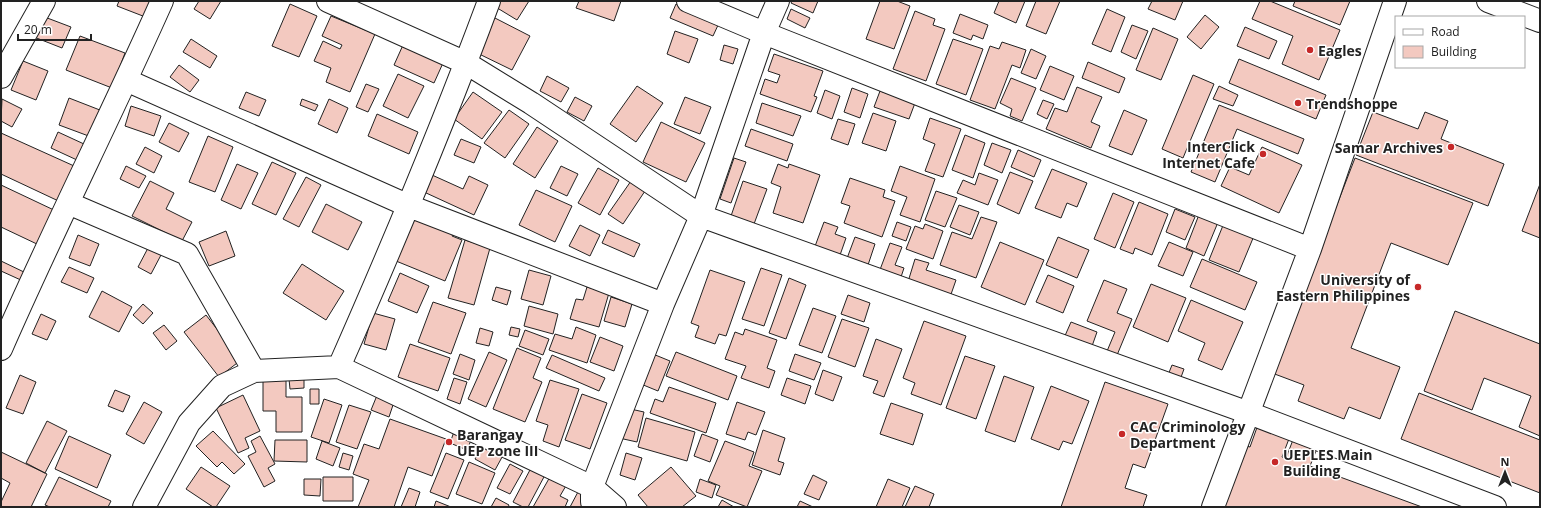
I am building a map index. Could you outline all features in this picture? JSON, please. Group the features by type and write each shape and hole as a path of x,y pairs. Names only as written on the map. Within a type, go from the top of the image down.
{"street":[{"path":"1,78 44,1"},
{"path":"1,349 162,1"},
{"path":"328,1 466,63 530,103 701,216 1249,413 1495,507"},
{"path":"340,367 409,206 489,1"},
{"path":"688,1 764,33 1310,249"},
{"path":"592,497 663,304 701,216 764,33 778,1"},
{"path":"1213,507 1310,249 1395,1"},
{"path":"1488,1 1540,21"},
{"path":"126,80 409,206 663,304"},
{"path":"68,203 187,254 254,371"},
{"path":"144,507 189,423 222,386 254,371 340,367 592,497 615,507"}],"building":[{"path":"119,1 155,1 148,18 117,6"},
{"path":"199,1 221,1 210,19 194,9"},
{"path":"497,1 529,1 517,20 494,6"},
{"path":"579,1 621,1 614,21 576,8"},
{"path":"792,1 818,1 813,13 791,3"},
{"path":"880,1 897,1 910,6 894,49 866,39"},
{"path":"999,1 1025,1 1016,23 994,13"},
{"path":"1036,1 1060,1 1046,34 1026,26"},
{"path":"1152,1 1183,1 1175,20 1148,9"},
{"path":"1260,1 1270,1 1340,30 1319,80 1282,64 1293,36 1252,19"},
{"path":"1295,1 1350,1 1340,25 1293,6"},
{"path":"290,4 317,16 299,57 272,46"},
{"path":"676,4 719,23 713,36 670,18"},
{"path":"791,9 810,18 805,28 787,19"},
{"path":"1107,9 1125,17 1111,52 1092,44"},
{"path":"915,11 935,19 933,25 945,29 926,81 893,69"},
{"path":"960,14 988,25 983,39 973,35 971,40 953,33"},
{"path":"1205,15 1219,27 1201,49 1187,37"},
{"path":"42,16 71,27 62,48 34,37"},
{"path":"331,16 375,34 350,92 326,82 331,68 314,61 323,41 340,49 342,45 322,36"},
{"path":"493,17 530,36 512,70 475,52"},
{"path":"1132,25 1148,31 1136,59 1121,52"},
{"path":"1245,27 1277,41 1269,59 1237,46"},
{"path":"1153,28 1178,39 1161,80 1136,70"},
{"path":"675,31 698,39 689,63 667,54"},
{"path":"80,36 125,53 112,88 66,70"},
{"path":"191,39 217,56 210,68 183,52"},
{"path":"953,39 983,49 966,95 936,84"},
{"path":"1002,42 1026,50 1020,68 1012,65 995,109 970,100 990,46 999,49"},
{"path":"403,45 443,63 434,83 394,65"},
{"path":"724,45 738,49 733,64 720,60"},
{"path":"1031,49 1046,56 1036,79 1021,73"},
{"path":"774,54 823,71 814,96 817,97 811,112 760,94 765,79 777,83 780,75 768,71"},
{"path":"1239,59 1326,95 1316,119 1229,83"},
{"path":"23,61 48,71 36,100 11,90"},
{"path":"1088,62 1125,78 1119,93 1082,78"},
{"path":"179,65 199,80 190,92 170,77"},
{"path":"1050,66 1074,76 1064,100 1040,90"},
{"path":"398,74 424,86 408,118 383,106"},
{"path":"1193,75 1214,84 1183,158 1162,149"},
{"path":"547,76 569,88 561,102 540,91"},
{"path":"1011,78 1036,88 1022,121 1010,116 1012,109 1000,103"},
{"path":"366,84 379,89 368,112 356,107"},
{"path":"637,86 663,103 636,142 610,124"},
{"path":"1219,86 1238,95 1233,106 1213,99"},
{"path":"1077,87 1102,97 1091,122 1100,126 1091,148 1046,129 1055,108 1067,112"},
{"path":"852,88 868,94 860,118 844,112"},
{"path":"825,90 840,96 832,119 817,113"},
{"path":"880,91 915,103 909,119 874,107"},
{"path":"246,92 266,100 259,116 239,108"},
{"path":"473,92 502,112 482,139 454,119"},
{"path":"575,97 592,106 584,121 567,112"},
{"path":"685,97 711,107 700,134 674,124"},
{"path":"69,98 105,112 94,138 59,125"},
{"path":"2,99 22,109 12,127 1,121"},
{"path":"302,99 318,105 315,111 300,105"},
{"path":"329,99 348,108 337,133 318,124"},
{"path":"1043,100 1054,104 1047,119 1037,114"},
{"path":"762,103 801,116 793,136 756,123"},
{"path":"1219,105 1304,139 1298,154 1237,129 1215,182 1191,172"},
{"path":"131,106 161,116 154,136 125,126"},
{"path":"509,110 529,124 505,158 484,143"},
{"path":"1124,110 1147,120 1132,155 1109,146"},
{"path":"1373,112 1418,129 1425,112 1448,121 1441,139 1504,164 1488,206 1356,155"},
{"path":"873,113 896,121 886,151 862,143"},
{"path":"377,114 418,132 409,154 368,136"},
{"path":"930,118 961,129 943,177 925,171 935,144 923,139"},
{"path":"838,119 855,124 848,145 831,139"},
{"path":"661,122 705,143 686,182 643,162"},
{"path":"169,123 189,133 179,152 159,142"},
{"path":"537,127 558,141 535,178 513,164"},
{"path":"751,129 793,144 787,161 745,146"},
{"path":"58,132 84,144 77,160 51,148"},
{"path":"1,133 83,170 67,205 1,174"},
{"path":"965,135 985,143 973,178 952,170"},
{"path":"208,136 233,147 215,192 189,182"},
{"path":"461,139 481,147 474,163 454,155"},
{"path":"992,143 1011,150 1002,173 984,165"},
{"path":"145,147 162,156 154,173 136,164"},
{"path":"1262,147 1302,165 1279,213 1221,186 1230,167 1249,175"},
{"path":"1018,150 1041,160 1034,177 1011,167"},
{"path":"734,158 746,162 731,203 720,199"},
{"path":"1355,158 1473,203 1448,265 1391,243 1351,348 1400,367 1380,419 1349,407 1344,419 1298,401 1304,385 1272,373"},
{"path":"272,162 296,173 276,215 252,204"},
{"path":"237,164 258,173 241,209 221,200"},
{"path":"778,164 788,168 789,164 820,175 803,223 773,213 781,187 771,183"},
{"path":"126,166 146,176 139,188 120,179"},
{"path":"561,166 578,174 567,196 550,188"},
{"path":"900,166 935,179 920,222 900,215 907,197 891,191"},
{"path":"598,168 619,180 600,215 578,203"},
{"path":"1052,169 1087,183 1077,207 1067,203 1061,218 1035,208"},
{"path":"1010,172 1033,181 1019,214 997,204"},
{"path":"979,173 998,180 988,205 957,193 963,180 975,185"},
{"path":"432,175 463,189 469,176 488,185 474,215 424,192"},
{"path":"306,177 321,185 299,227 283,219"},
{"path":"850,178 885,190 883,197 895,201 882,237 844,223 850,206 841,203"},
{"path":"150,181 174,193 166,209 192,222 182,241 132,216"},
{"path":"631,181 645,191 623,224 608,214"},
{"path":"743,181 767,189 754,224 731,216"},
{"path":"1540,184 1540,238 1522,231"},
{"path":"1,185 56,211 39,245 1,227"},
{"path":"536,190 572,206 555,242 519,225"},
{"path":"936,191 957,198 945,227 925,220"},
{"path":"1113,193 1134,202 1115,248 1094,239"},
{"path":"1139,202 1168,214 1152,255 1135,248 1133,254 1120,249"},
{"path":"326,204 362,222 348,250 312,232"},
{"path":"959,205 979,212 970,235 950,227"},
{"path":"1175,209 1195,217 1185,240 1166,232"},
{"path":"416,212 456,229 452,236 462,240 445,281 396,261"},
{"path":"1200,212 1221,215 1204,256 1186,248"},
{"path":"981,217 997,222 976,278 940,265 952,232 972,239"},
{"path":"1226,218 1256,231 1239,272 1209,260"},
{"path":"824,222 838,227 835,234 846,238 839,258 814,249"},
{"path":"897,222 911,227 906,241 892,236"},
{"path":"925,224 943,231 933,259 906,249 915,226 923,229"},
{"path":"580,225 600,235 590,256 569,246"},
{"path":"608,230 640,244 634,257 602,243"},
{"path":"226,231 235,256 209,266 199,242"},
{"path":"78,235 99,244 90,266 69,258"},
{"path":"855,237 875,244 867,268 846,261"},
{"path":"1058,237 1089,250 1077,278 1046,265"},
{"path":"465,240 490,248 474,305 448,298"},
{"path":"1000,242 1044,260 1025,305 981,287"},
{"path":"1169,242 1193,252 1183,276 1158,266"},
{"path":"890,243 902,247 895,265 904,268 899,283 878,275"},
{"path":"148,248 161,255 151,274 138,267"},
{"path":"915,259 929,263 926,270 956,280 949,300 907,285"},
{"path":"1202,259 1257,282 1245,310 1190,287"},
{"path":"1,261 26,273 23,281 1,271"},
{"path":"302,264 344,291 326,320 283,293"},
{"path":"69,267 94,278 87,293 61,282"},
{"path":"761,268 782,275 764,326 742,319"},
{"path":"529,270 551,276 543,305 521,299"},
{"path":"710,270 745,282 726,336 719,334 715,344 695,337 699,326 691,323"},
{"path":"400,273 429,286 417,313 388,301"},
{"path":"1048,275 1074,286 1063,313 1036,302"},
{"path":"789,278 806,285 786,339 769,333"},
{"path":"1104,280 1127,289 1117,313 1132,319 1115,360 1105,356 1115,332 1087,321"},
{"path":"1151,284 1186,298 1168,342 1133,327"},
{"path":"496,287 511,291 507,305 492,300"},
{"path":"587,287 609,293 599,327 570,319 576,299 583,300"},
{"path":"102,291 132,307 119,332 89,317"},
{"path":"848,295 870,303 864,322 841,314"},
{"path":"611,297 632,304 625,327 604,321"},
{"path":"1191,300 1243,322 1222,370 1198,360 1205,343 1178,331"},
{"path":"433,302 466,313 451,354 418,342"},
{"path":"143,304 153,313 143,324 133,315"},
{"path":"529,306 558,314 553,334 524,326"},
{"path":"813,308 836,316 822,353 799,345"},
{"path":"1455,311 1540,344 1540,436 1519,427 1531,396 1484,378 1472,410 1424,391"},
{"path":"373,313 395,319 386,350 364,344"},
{"path":"41,314 56,321 47,340 32,334"},
{"path":"206,315 241,360 219,377 184,332"},
{"path":"842,319 869,328 855,367 828,357"},
{"path":"924,321 966,336 941,405 911,394 915,383 903,378"},
{"path":"1071,322 1097,332 1091,349 1064,338"},
{"path":"164,325 177,341 166,350 153,333"},
{"path":"511,327 520,329 518,337 509,335"},
{"path":"576,327 596,335 587,363 549,350 555,334 572,339"},
{"path":"480,328 493,332 489,346 476,343"},
{"path":"745,329 777,340 767,368 775,371 769,388 741,378 746,366 725,359 735,332 743,335"},
{"path":"525,330 549,339 543,355 519,346"},
{"path":"600,337 623,346 614,371 590,362"},
{"path":"876,339 902,349 884,397 873,393 878,381 863,376"},
{"path":"410,344 450,358 438,391 398,377"},
{"path":"517,348 541,358 533,378 542,382 525,422 493,409"},
{"path":"489,352 507,360 486,407 468,399"},
{"path":"648,352 670,361 658,391 636,382"},
{"path":"676,352 737,376 728,400 666,376"},
{"path":"460,354 475,360 469,380 453,374"},
{"path":"795,354 821,363 814,380 789,371"},
{"path":"552,355 605,378 599,391 546,368"},
{"path":"965,356 995,366 976,419 946,408"},
{"path":"1172,365 1184,369 1180,380 1168,375"},
{"path":"823,370 842,377 833,401 815,394"},
{"path":"20,375 36,382 23,414 6,408"},
{"path":"1004,376 1034,387 1015,442 985,431"},
{"path":"263,378 286,378 286,397 302,397 302,432 276,432 276,411 263,411"},
{"path":"304,378 304,388 290,389 289,379"},
{"path":"454,378 467,382 460,404 447,399"},
{"path":"787,378 811,386 805,404 781,395"},
{"path":"550,380 579,389 559,447 543,441 548,425 536,421"},
{"name":"CAC Criminology Department","path":"1105,382 1168,404 1145,468 1133,464 1125,488 1147,495 1143,507 1061,507"},
{"path":"1051,386 1089,401 1072,444 1063,441 1059,450 1031,439"},
{"path":"669,387 716,403 706,433 650,413 655,399 663,402"},
{"path":"310,389 319,389 319,404 310,404"},
{"path":"115,390 130,396 123,412 108,406"},
{"path":"378,393 395,399 389,417 371,410"},
{"path":"1419,393 1540,440 1540,493 1401,439"},
{"path":"582,394 607,403 590,449 565,440"},
{"path":"243,395 260,431 245,438 249,448 238,453 216,408"},
{"path":"324,399 342,405 329,443 311,437"},
{"path":"144,402 162,412 144,444 126,434"},
{"path":"737,402 765,412 756,435 748,432 745,440 726,434"},
{"path":"891,403 923,414 913,445 880,434"},
{"path":"349,405 371,412 357,449 336,442"},
{"path":"626,408 644,412 637,442 619,438"},
{"path":"646,418 695,432 687,461 638,447"},
{"path":"390,419 446,439 432,476 408,467 394,507 358,507 369,480 353,474 364,444 379,449"},
{"name":"UEPLES Main Building","path":"1260,419 1292,431 1282,457 1286,458 1296,432 1320,441 1310,466 1422,507 1221,507 1243,445 1250,447"},
{"path":"47,421 67,431 45,473 26,463"},
{"path":"456,426 474,433 467,450 450,443"},
{"path":"763,430 785,438 778,461 784,463 780,475 752,465"},
{"path":"213,431 245,464 234,474 222,462 217,467 196,446"},
{"path":"702,434 718,440 710,462 694,456"},
{"path":"69,436 111,455 97,488 55,469"},
{"path":"260,436 275,464 268,468 275,481 264,487 248,456 256,452 251,441"},
{"path":"487,438 507,448 495,470 475,459"},
{"path":"275,440 307,440 307,462 274,461"},
{"path":"322,441 340,448 333,466 316,459"},
{"path":"725,441 754,452 749,466 762,471 747,507 716,495 720,486 708,481"},
{"path":"1,452 47,474 31,507 1,507 1,502 10,483 1,478"},
{"path":"343,453 353,456 349,470 339,467"},
{"path":"446,453 464,460 448,499 430,492"},
{"path":"626,453 642,458 635,480 620,475"},
{"path":"469,462 495,473 482,504 456,494"},
{"path":"510,464 523,471 510,494 497,488"},
{"path":"201,467 230,486 216,507 213,507 186,489"},
{"path":"671,467 696,496 682,507 648,507 638,495"},
{"path":"531,468 545,475 528,507 523,507 513,502"},
{"path":"551,475 567,484 560,496 568,500 565,507 533,507"},
{"path":"813,475 827,482 819,500 804,494"},
{"path":"59,477 111,501 108,507 50,507 45,505"},
{"path":"323,477 353,477 353,501 323,501"},
{"path":"304,479 321,479 320,496 304,495"},
{"path":"700,479 716,485 712,498 696,492"},
{"path":"888,479 910,488 902,507 876,507"},
{"path":"915,486 934,494 929,507 905,507"},
{"path":"409,488 420,492 415,507 401,507"},
{"path":"579,490 592,497 586,507 570,507"},
{"path":"496,498 509,505 508,507 491,507"},
{"path":"722,500 734,507 718,507"},
{"path":"436,501 451,507 434,507"},
{"path":"800,501 813,507 797,507"}],"place":[{"name":"Eagles","path":"1310,50"},
{"name":"Trendshoppe","path":"1298,103"},
{"name":"Samar Archives","path":"1451,147"},
{"name":"InterClick Internet Cafe","path":"1263,154"},
{"name":"University of Eastern Philippines","path":"1418,287"},
{"name":"CAC Criminology Department","path":"1122,434"},
{"name":"Barangay UEP zone III","path":"449,442"},
{"name":"UEPLES Main Building","path":"1275,462"}]}
